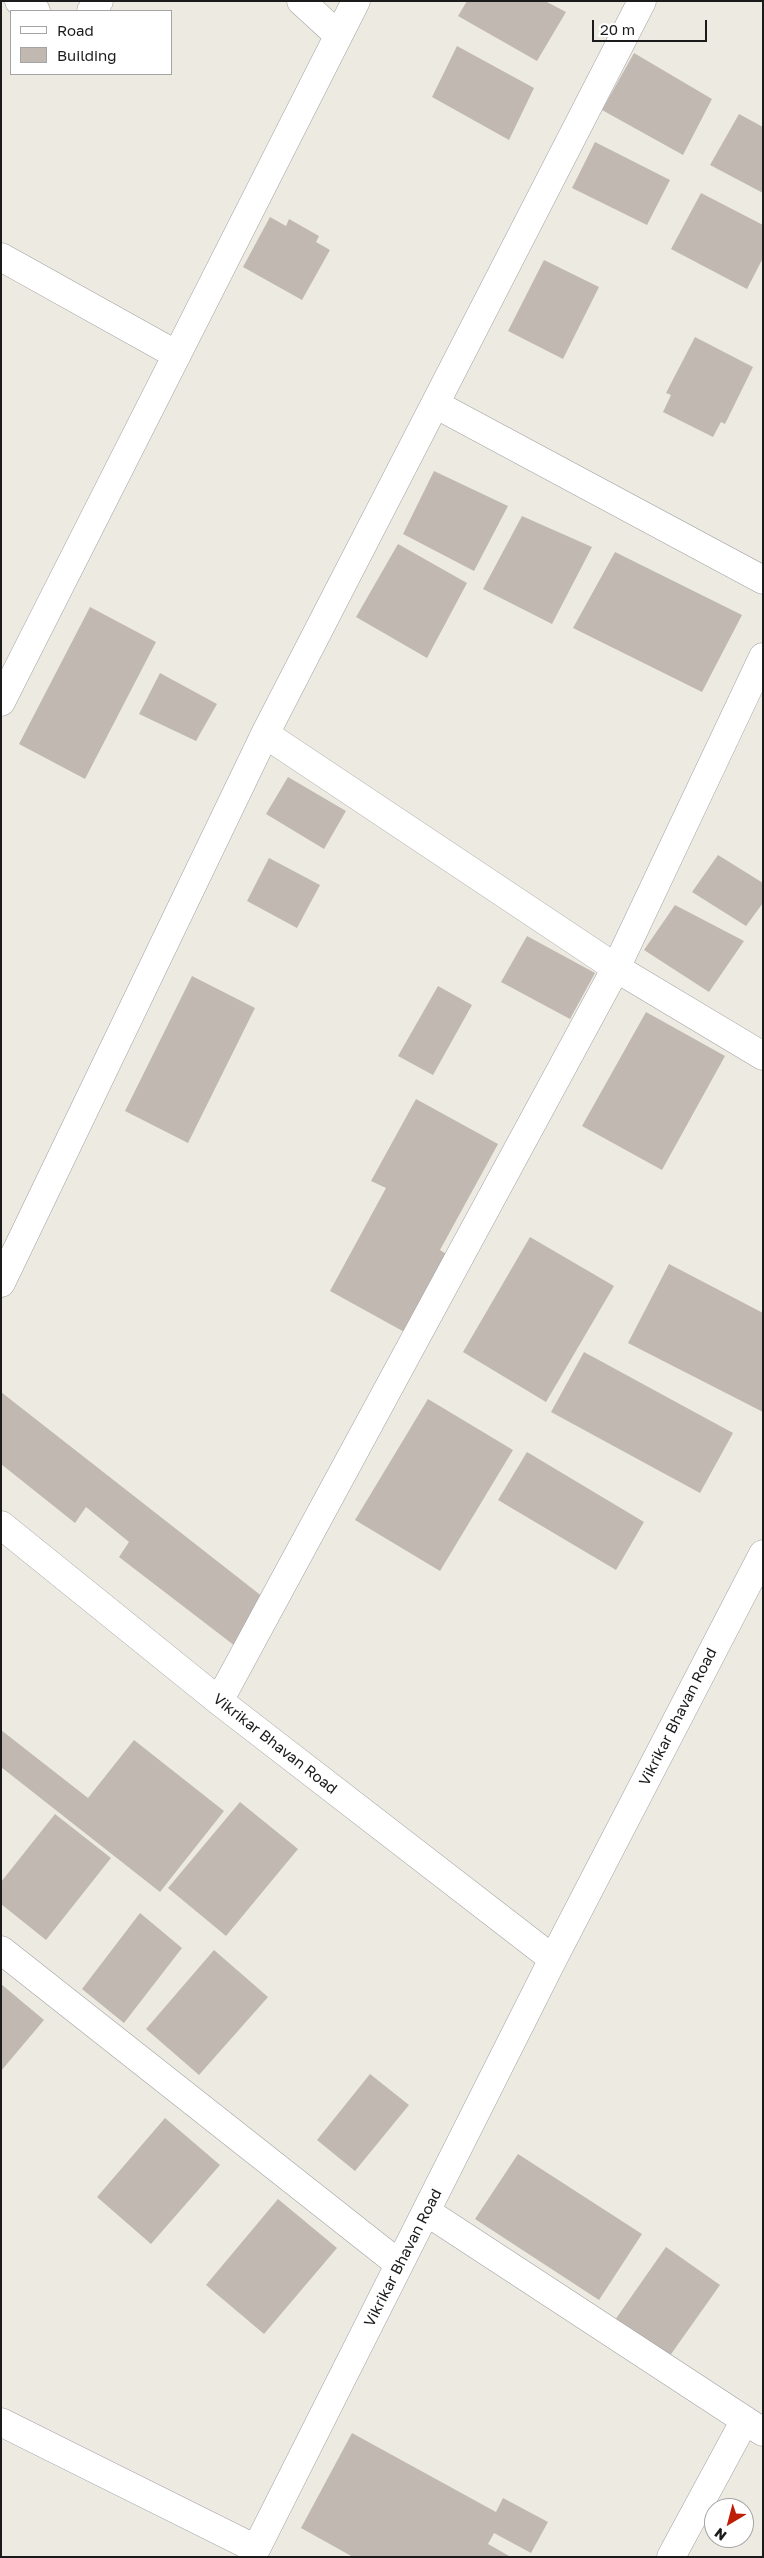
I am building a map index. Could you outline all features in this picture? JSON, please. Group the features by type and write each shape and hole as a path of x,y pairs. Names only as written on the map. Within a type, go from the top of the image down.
{"street":[{"path":"18,1 34,10"},
{"path":"301,1 338,35"},
{"path":"4,688 177,356 356,1"},
{"path":"1,1283 266,734 642,1"},
{"path":"1,257 177,356"},
{"path":"435,404 763,580"},
{"path":"219,1701 616,968 763,657"},
{"path":"266,734 616,968 763,1056"},
{"name":"Vikrikar Bhavan Road","path":"1,1525 219,1701 553,1959"},
{"name":"Vikrikar Bhavan Road","path":"254,2553 553,1959 763,1554"},
{"path":"1,1950 399,2264"},
{"path":"427,2212 754,2426 671,2557"},
{"path":"1,2422 254,2553"}],"building":[{"path":"467,1 545,1 566,12 537,61 458,16"},
{"path":"457,46 534,88 509,140 432,97"},
{"path":"634,53 712,99 683,155 602,110"},
{"path":"739,114 763,127 763,193 710,165"},
{"path":"595,142 670,180 647,225 572,188"},
{"path":"701,193 763,225 763,258 747,289 671,249"},
{"path":"270,217 286,226 289,219 319,236 316,242 330,250 302,300 243,267"},
{"path":"544,260 599,287 563,359 508,331"},
{"path":"695,337 753,367 725,424 721,422 713,437 663,412 671,395 666,393"},
{"path":"434,471 508,506 474,571 403,534"},
{"path":"522,516 592,547 552,624 483,589"},
{"path":"398,544 467,583 427,658 356,617"},
{"path":"615,552 742,615 702,692 573,628"},
{"path":"90,607 156,642 85,779 19,744"},
{"path":"160,673 217,704 196,741 139,714"},
{"path":"288,777 346,811 324,849 266,814"},
{"path":"718,855 763,883 763,903 746,926 692,892"},
{"path":"269,858 320,885 297,928 247,901"},
{"path":"675,905 744,941 709,992 644,950"},
{"path":"527,936 595,973 570,1019 501,982"},
{"path":"192,976 255,1008 188,1143 125,1111"},
{"path":"438,986 472,1005 433,1075 398,1056"},
{"path":"646,1012 725,1056 662,1170 582,1126"},
{"path":"416,1099 498,1144 440,1250 451,1257 408,1334 330,1291 386,1188 371,1181"},
{"path":"530,1237 614,1286 546,1402 463,1352"},
{"path":"669,1264 763,1313 763,1412 628,1343"},
{"path":"584,1352 733,1433 700,1493 551,1412"},
{"path":"1,1392 263,1597 235,1646 119,1557 129,1542 86,1507 75,1523 1,1464"},
{"path":"428,1399 513,1450 440,1571 355,1520"},
{"path":"527,1452 644,1522 616,1570 498,1500"},
{"path":"1,1730 88,1798 134,1740 224,1811 160,1892 1,1767"},
{"path":"240,1802 298,1849 226,1936 168,1888"},
{"path":"55,1814 111,1858 46,1940 1,1904 1,1882"},
{"path":"140,1913 182,1948 124,2023 82,1989"},
{"path":"214,1950 268,1997 199,2075 146,2029"},
{"path":"1,1984 44,2020 1,2071"},
{"path":"370,2074 409,2105 355,2171 317,2140"},
{"path":"165,2118 220,2165 151,2244 97,2197"},
{"path":"518,2154 642,2234 599,2300 475,2219"},
{"path":"278,2199 337,2248 264,2334 206,2285"},
{"path":"666,2247 720,2285 669,2357 615,2320"},
{"path":"352,2433 496,2512 503,2498 548,2522 531,2553 494,2533 488,2544 511,2557 353,2557 301,2528"}]}
